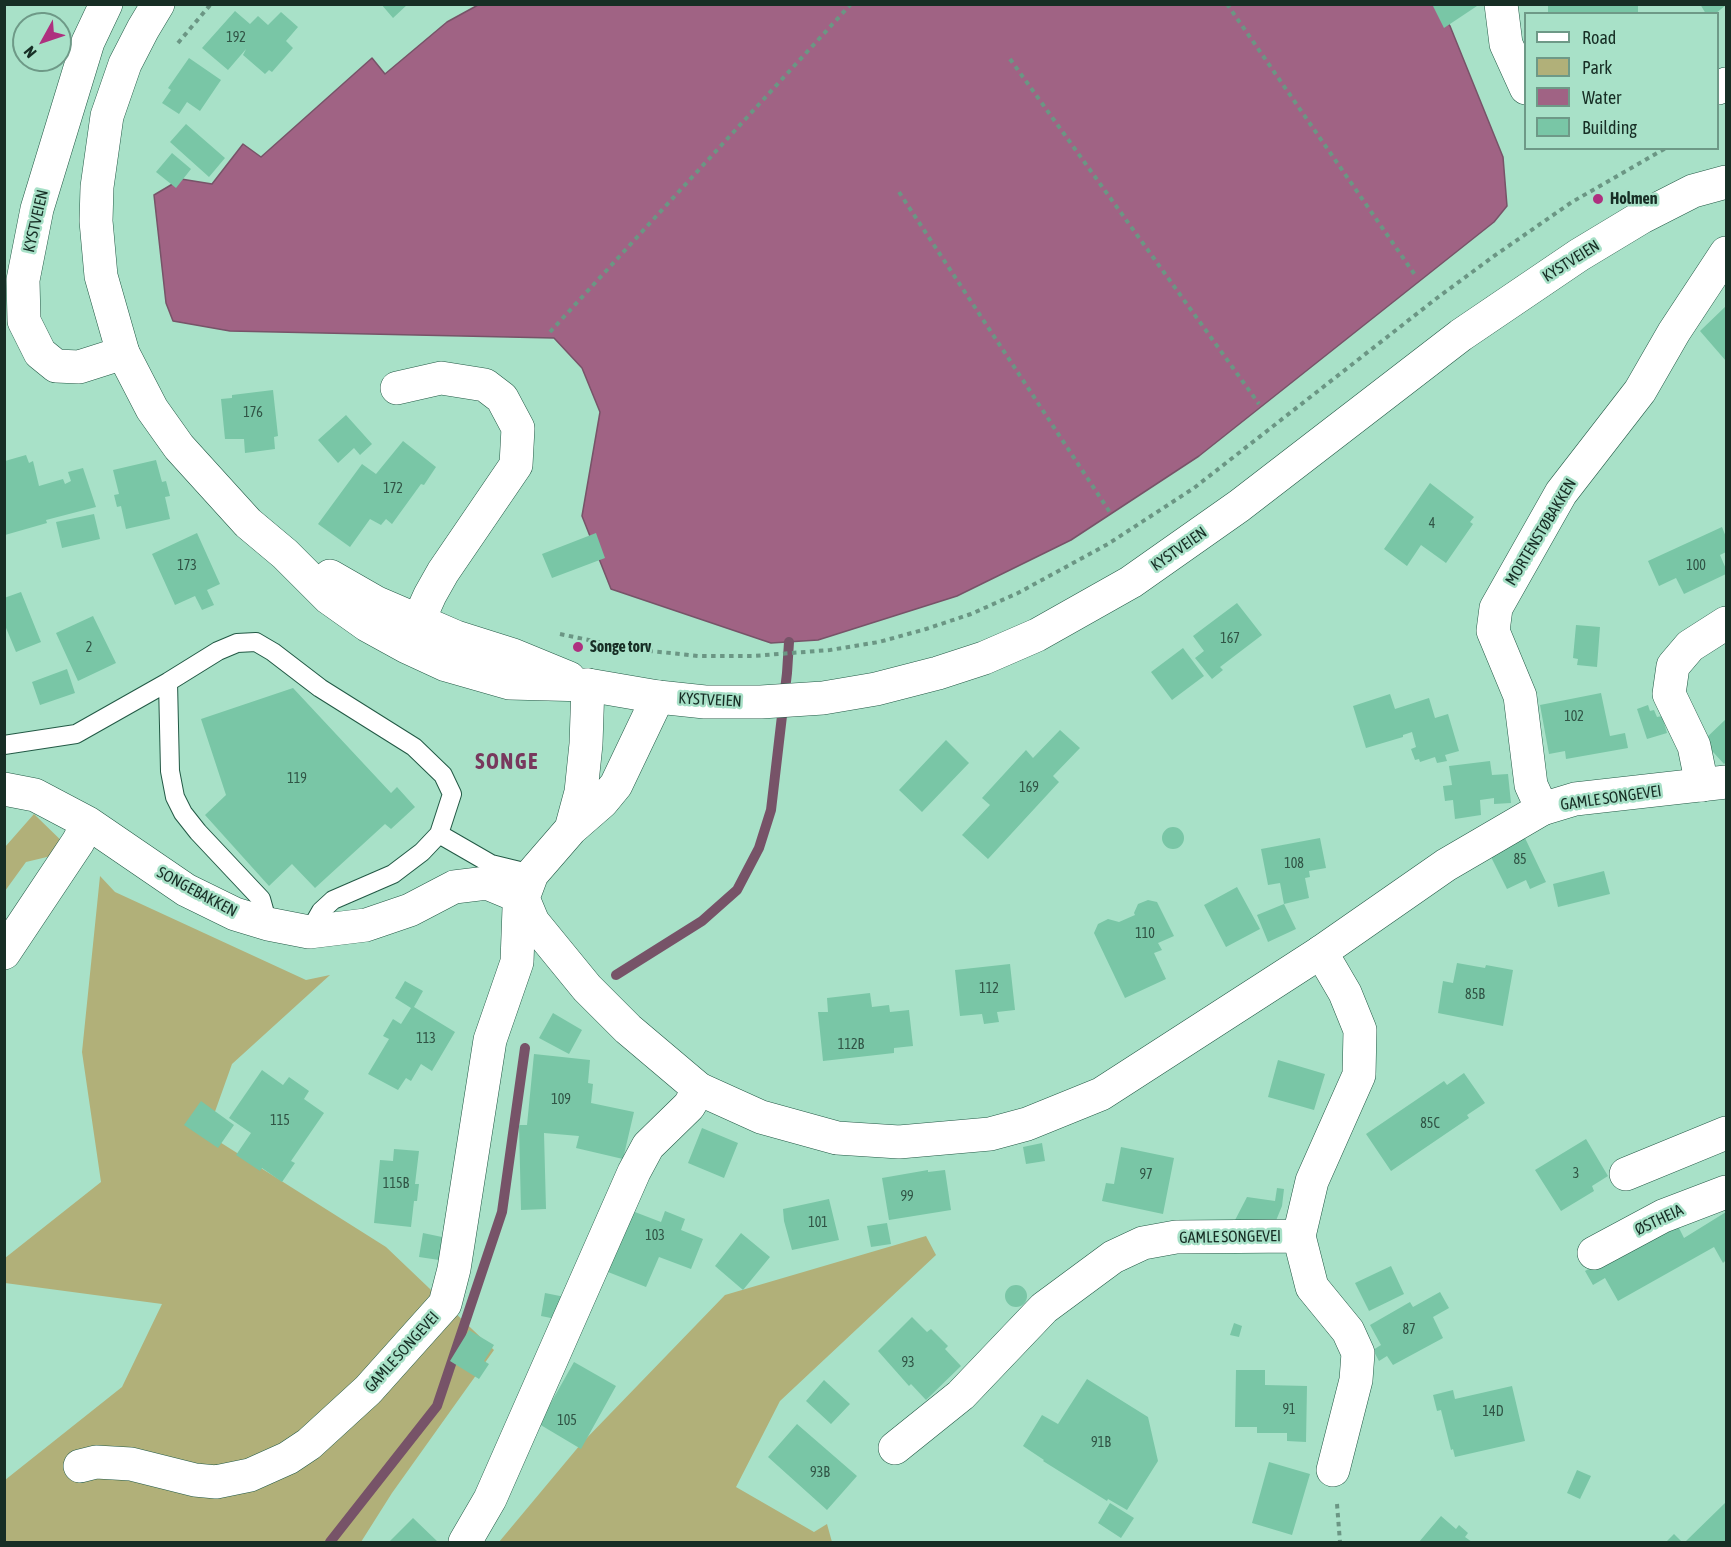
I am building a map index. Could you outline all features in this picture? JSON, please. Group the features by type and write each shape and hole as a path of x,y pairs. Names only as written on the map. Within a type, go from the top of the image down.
{"street":[{"name":"KYSTVEIEN","path":"106,4 88,42 37,210 23,280 24,321 40,353 56,366 80,367 123,353"},
{"name":"KYSTVEIEN","path":"158,4 142,29 125,64 107,116 97,187 96,221 101,276 123,353 152,409 179,447 248,523 285,554 338,580 377,603 413,634 456,637 513,655 588,685 658,697 705,702 761,702 823,698 876,689 938,673 984,658 1037,635 1131,582 1239,506 1461,335 1528,288 1642,217 1693,191 1726,182"},
{"path":"1501,4 1506,44 1524,84"},
{"name":"KYSTVEIEN","path":"1693,191 1726,161"},
{"name":"MORTENSTØBAKKEN","path":"1542,809 1531,785 1520,696 1493,631 1496,608 1561,493 1640,391 1674,332 1726,253"},
{"path":"397,388 441,378 485,385 502,398 518,428 516,465 443,572 413,634"},
{"path":"1714,784 1670,694 1673,666 1690,646 1726,623"},
{"path":"571,830 581,792 588,685"},
{"path":"527,886 571,830 603,802 616,785 658,697"},
{"name":"GAMLE SONGEVEI","path":"527,886 533,922 587,988 628,1029 699,1089 761,1117 837,1138 899,1142 990,1134 1027,1124 1101,1094 1321,951 1446,865 1542,809 1575,799 1714,784"},
{"name":"SONGEBAKKEN","path":"4,789 35,795 88,823 186,890 235,914 268,924 309,932 366,925 410,910 454,887 487,883 527,886"},
{"path":"4,953 78,842 88,823"},
{"name":"GAMLE SONGEVEI","path":"80,1466 96,1462 131,1464 195,1480 216,1482 250,1474 279,1462 309,1444 368,1390 445,1304 454,1269 490,1040 517,962 519,908 527,886"},
{"path":"4,926 16,914 37,905"},
{"name":"GAMLE SONGEVEI","path":"895,1448 961,1395 1044,1308 1113,1257 1143,1243 1176,1237 1299,1236 1312,1181 1359,1075 1360,1030 1345,993 1321,951"},
{"path":"465,1542 490,1500 634,1172 648,1146 689,1106 699,1089"},
{"path":"1626,1174 1726,1133"},
{"name":"ØSTHEIA","path":"1594,1253 1663,1216 1726,1192"},
{"path":"1299,1236 1312,1287 1348,1331 1358,1353 1356,1380 1333,1470"}],"lane":[{"path":"4,745 76,734 218,651 237,643 256,642 273,652 320,688 414,747 443,775 452,794 439,834 422,852 393,874 333,900 321,911 309,932"},
{"path":"168,682 170,771 176,797 183,813 198,832 261,899 268,924"},
{"path":"439,834 527,886"}],"path":[{"path":"175,47 211,4"},
{"path":"550,332 851,4"},
{"path":"1227,4 1415,275"},
{"path":"1010,59 1259,404"},
{"path":"555,633 632,650 698,656 753,656 830,650 879,642 971,614 1018,593 1108,544 1194,488 1494,256 1572,202 1663,150"},
{"path":"899,192 1111,514"}],"green space":[{"path":"34,814 72,851 26,862 5,891 5,847"},
{"path":"100,876 115,892 306,980 330,975 232,1064 207,1134 386,1247 494,1350 392,1493 361,1542 5,1542 5,1480 122,1387 162,1304 5,1283 5,1258 101,1182 82,1052"},
{"path":"926,1236 936,1255 780,1401 736,1487 814,1532 827,1524 832,1542 499,1542 580,1445 725,1295"}],"water":[{"path":"1433,4 1450,26 1503,157 1507,206 1494,222 1199,456 1071,540 957,596 818,640 771,643 611,589 582,516 600,412 582,368 554,338 230,331 173,321 166,303 154,195 181,179 212,184 243,144 261,157 372,58 385,74 447,22 478,5"}],"building":[{"path":"381,4 408,4 393,18"},
{"path":"1432,4 1480,4 1444,28"},
{"path":"1548,4 1638,4 1638,12 1548,12"},
{"path":"1700,4 1726,4 1717,12 1705,12"},
{"path":"235,11 250,24 258,16 268,25 281,12 298,27 286,41 293,48 272,72 269,70 265,74 243,55 246,49 228,70 202,48"},
{"path":"189,58 221,80 200,111 187,102 179,114 162,103 171,90 168,88"},
{"path":"186,124 225,158 209,177 170,142"},
{"path":"172,153 191,169 176,188 156,172"},
{"path":"1726,306 1726,361 1700,331"},
{"path":"273,390 278,436 274,437 275,449 245,453 244,439 225,439 221,399 232,398 232,395"},
{"path":"346,415 372,444 360,455 354,448 338,463 318,440"},
{"path":"403,441 436,467 392,524 386,519 381,525 370,519 350,547 318,524 362,464 376,474"},
{"path":"26,455 29,463 33,461 39,486 63,479 65,484 71,481 68,472 83,468 96,507 46,520 47,523 5,535 5,461"},
{"path":"156,460 162,482 166,481 170,496 165,497 170,519 126,529 121,506 117,507 114,495 119,494 113,470"},
{"path":"1430,483 1474,517 1470,522 1473,524 1446,563 1421,545 1407,566 1384,549"},
{"path":"94,514 100,539 62,548 56,522"},
{"path":"1722,527 1726,537 1726,552 1720,555 1726,574 1684,594 1676,578 1659,586 1648,561"},
{"path":"197,533 220,584 207,590 214,605 202,610 195,596 175,605 152,554"},
{"path":"596,533 605,558 552,578 542,554"},
{"path":"21,592 41,642 16,652 4,623 4,598"},
{"path":"1237,603 1262,635 1220,667 1223,670 1212,679 1195,658 1204,651 1193,636"},
{"path":"93,616 116,663 78,681 56,633"},
{"path":"1576,625 1600,627 1597,667 1577,665 1578,659 1573,658"},
{"path":"1183,648 1204,676 1172,700 1151,672"},
{"path":"67,669 75,693 40,705 32,682"},
{"path":"293,688 391,793 397,787 415,807 391,829 385,824 315,888 292,864 269,886 205,815 226,795 201,719"},
{"path":"1601,693 1610,736 1625,733 1628,748 1566,759 1565,751 1549,754 1540,705"},
{"path":"1390,694 1395,709 1429,698 1435,718 1448,714 1459,751 1445,755 1447,761 1437,763 1435,757 1420,762 1419,759 1415,760 1411,749 1416,747 1412,732 1366,748 1353,706"},
{"path":"1648,705 1650,711 1654,710 1657,717 1662,716 1667,733 1647,739 1637,709"},
{"path":"1726,719 1726,762 1724,764 1703,741"},
{"path":"1060,730 1080,748 1053,776 1059,782 988,859 962,835 990,805 982,798 1026,750 1033,758"},
{"path":"946,740 969,763 922,812 899,790"},
{"path":"1490,761 1492,775 1508,774 1511,803 1494,804 1494,798 1480,800 1481,815 1455,819 1453,800 1445,801 1443,786 1452,785 1449,766"},
{"path":"1173,827 1181,830 1184,838 1181,846 1173,849 1165,846 1162,838 1165,830"},
{"path":"1320,838 1326,868 1309,871 1310,877 1305,878 1309,898 1284,904 1280,883 1268,885 1261,849"},
{"path":"1525,838 1546,882 1530,889 1526,880 1507,889 1490,855"},
{"path":"1604,871 1610,894 1558,907 1553,884"},
{"path":"1237,887 1260,929 1226,947 1204,905"},
{"path":"1148,900 1157,902 1174,936 1158,943 1162,950 1154,953 1166,979 1125,998 1094,933 1098,924 1108,919 1119,922 1135,915 1138,904"},
{"path":"1284,904 1296,929 1268,942 1257,915"},
{"path":"1457,963 1513,970 1503,1026 1438,1013 1443,981 1453,983"},
{"path":"1010,964 1015,1010 997,1012 999,1022 984,1024 982,1014 960,1016 955,970"},
{"path":"405,981 423,991 414,1007 455,1032 432,1071 421,1064 411,1081 406,1078 398,1090 368,1074 389,1039 383,1036 393,1019 401,1024 411,1008 395,998"},
{"path":"870,993 872,1007 889,1005 890,1012 909,1010 913,1046 894,1048 894,1053 823,1061 818,1012 828,1012 827,998"},
{"path":"553,1013 582,1030 569,1054 539,1038"},
{"path":"534,1054 590,1060 588,1083 593,1084 591,1103 634,1112 623,1159 576,1148 579,1136 544,1133 546,1209 521,1210 519,1125 527,1125"},
{"path":"1278,1060 1325,1074 1314,1110 1268,1097"},
{"path":"262,1070 283,1085 289,1077 309,1091 304,1099 324,1113 291,1161 295,1163 282,1182 262,1168 260,1171 236,1155 251,1133 229,1118"},
{"path":"1464,1073 1485,1103 1467,1115 1469,1118 1391,1171 1366,1134 1444,1081 1447,1085"},
{"path":"201,1101 234,1125 218,1148 184,1125"},
{"path":"702,1128 738,1143 724,1178 688,1163"},
{"path":"1586,1139 1608,1176 1592,1186 1594,1191 1561,1211 1535,1170"},
{"path":"1042,1143 1045,1161 1026,1164 1023,1147"},
{"path":"1121,1147 1174,1158 1163,1214 1102,1201 1106,1183 1114,1184"},
{"path":"394,1149 419,1151 415,1184 419,1184 417,1201 414,1201 411,1227 374,1223 380,1160 393,1161"},
{"path":"928,1170 928,1172 945,1170 951,1210 889,1220 882,1178"},
{"path":"1277,1188 1284,1189 1282,1206 1275,1223 1233,1224 1247,1197 1275,1201"},
{"path":"829,1199 839,1240 792,1250 783,1209"},
{"path":"627,1209 661,1222 665,1211 685,1219 681,1230 703,1239 691,1269 659,1257 646,1287 603,1270"},
{"path":"1726,1212 1726,1260 1723,1263 1714,1247 1618,1301 1605,1278 1593,1285 1585,1271 1675,1220 1684,1238"},
{"path":"887,1223 891,1244 871,1247 867,1226"},
{"path":"423,1233 442,1237 439,1260 419,1257"},
{"path":"741,1233 770,1257 743,1290 715,1266"},
{"path":"1391,1266 1404,1294 1369,1311 1355,1283"},
{"path":"1016,1285 1024,1288 1027,1296 1024,1304 1016,1307 1008,1304 1005,1296 1008,1288"},
{"path":"1440,1292 1449,1308 1433,1317 1443,1338 1393,1365 1387,1356 1379,1361 1373,1350 1381,1345 1370,1325 1410,1302 1413,1307"},
{"path":"545,1293 565,1297 561,1320 541,1316"},
{"path":"912,1317 927,1332 931,1329 948,1346 945,1349 961,1366 926,1400 911,1384 909,1386 878,1351"},
{"path":"1234,1323 1242,1326 1239,1337 1230,1335"},
{"path":"469,1330 494,1345 484,1361 489,1364 479,1379 450,1361"},
{"path":"574,1362 616,1386 581,1449 539,1424"},
{"path":"1236,1370 1265,1370 1265,1385 1307,1386 1306,1442 1287,1441 1287,1433 1257,1433 1257,1427 1235,1427"},
{"path":"1087,1379 1148,1417 1158,1461 1127,1510 1108,1499 1107,1501 1023,1446 1042,1415 1058,1424"},
{"path":"824,1380 850,1404 831,1424 806,1401"},
{"path":"1512,1386 1525,1441 1455,1457 1453,1449 1451,1450 1441,1410 1437,1411 1433,1395 1453,1390 1455,1399"},
{"path":"797,1424 857,1476 827,1510 768,1457"},
{"path":"1269,1462 1310,1474 1292,1535 1252,1523"},
{"path":"1577,1470 1591,1476 1580,1499 1567,1493"},
{"path":"1110,1503 1134,1518 1121,1538 1098,1523"},
{"path":"1725,1503 1726,1542 1685,1542"},
{"path":"1441,1516 1456,1529 1459,1525 1468,1533 1465,1537 1472,1542 1419,1542"},
{"path":"413,1518 438,1542 389,1542"},
{"path":"1674,1534 1682,1542 1666,1542"}],"waterway":[{"path":"616,975 702,921 737,890 759,848 771,810 789,642"},
{"path":"330,1542 437,1406 502,1212 525,1048"}],"place":[{"name":"Holmen","path":"1598,199"},
{"name":"Songe torv","path":"578,647"}],"district":[{"name":"SONGE","path":"507,762"}]}
